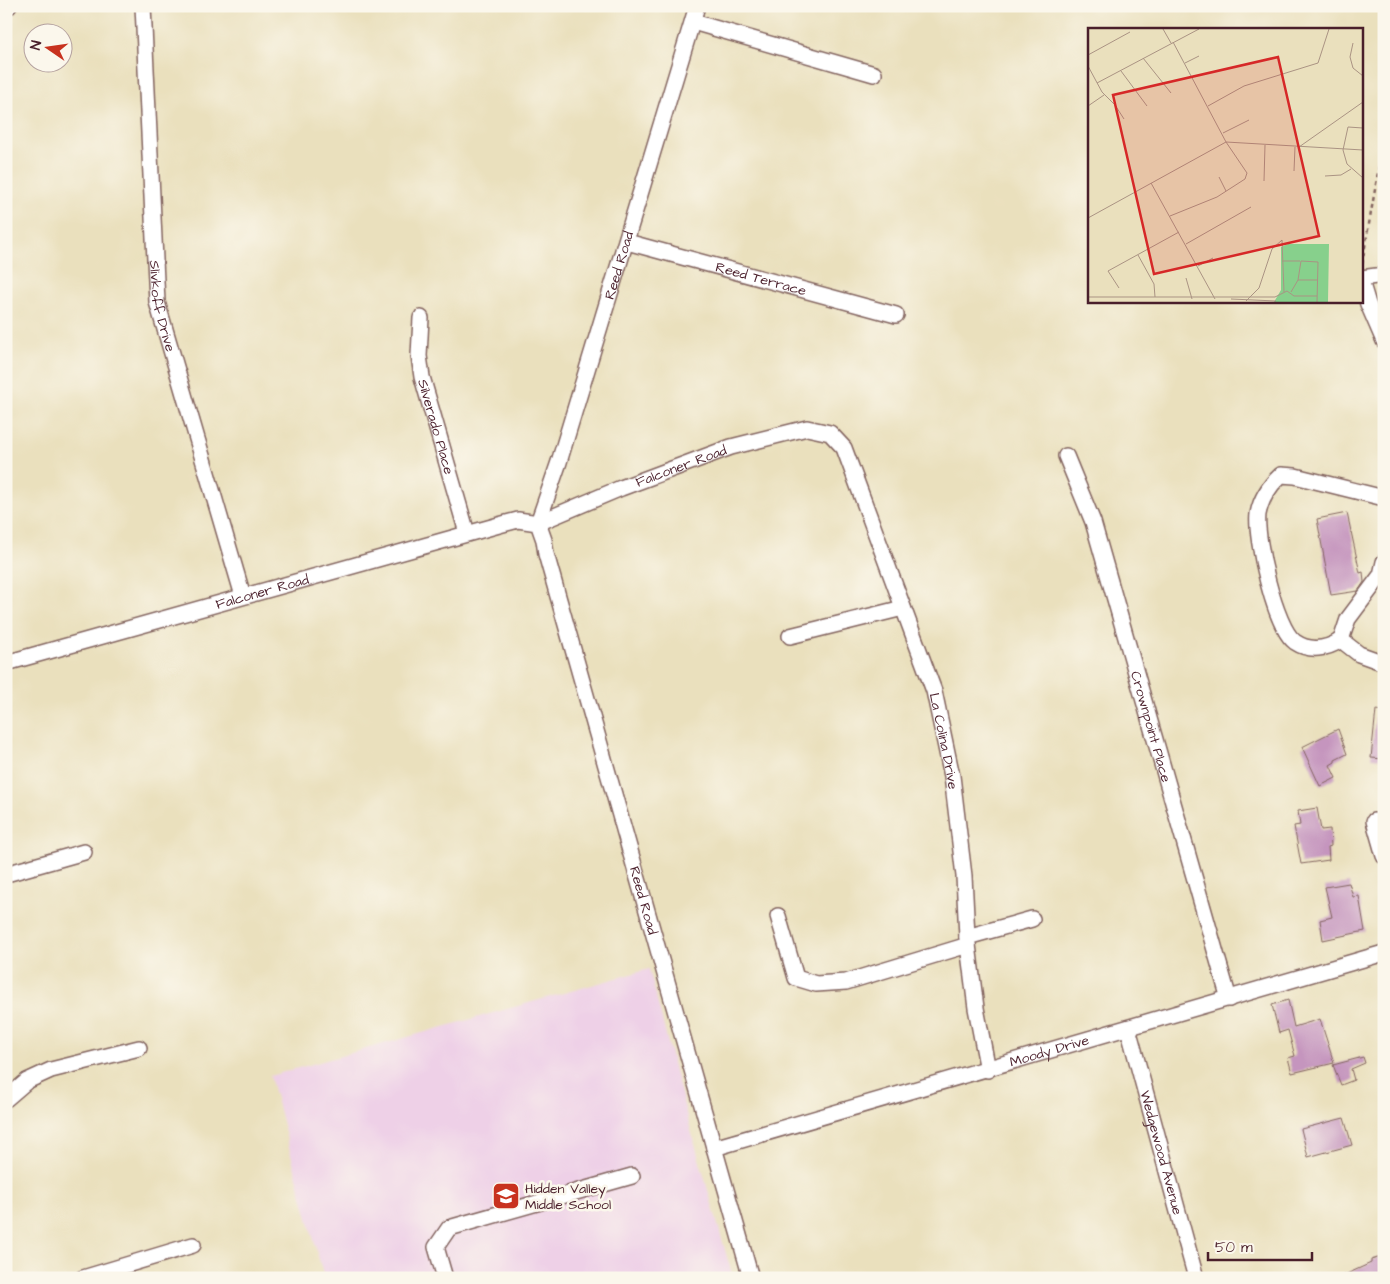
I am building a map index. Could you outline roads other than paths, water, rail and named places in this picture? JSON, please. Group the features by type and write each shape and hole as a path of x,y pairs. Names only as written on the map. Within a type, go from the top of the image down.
{"street":[{"name":"Slivkoff Drive","path":"143,6 157,302 242,596"},
{"name":"Reed Road","path":"698,6 559,462 538,523 751,1278"},
{"path":"693,22 874,74"},
{"name":"Reed Terrace","path":"627,242 896,316"},
{"path":"1362,280 1384,275"},
{"path":"1362,283 1368,304 1384,341"},
{"name":"Silverado Place","path":"421,318 418,356 422,376 467,534"},
{"name":"Falconer Road","path":"6,663 518,520 538,523 621,488 731,447 807,428 830,433"},
{"name":"La Colina Drive","path":"830,433 844,448 934,691 952,776 964,876 967,941 976,1008 988,1070"},
{"name":"Crownpoint Place","path":"1066,456 1093,522 1229,999"},
{"path":"1384,498 1303,478 1281,475 1270,485 1261,504 1258,532 1269,587 1280,621 1293,641 1306,648 1318,649 1333,645 1341,640 1348,619 1381,575 1384,562"},
{"path":"790,636 903,608"},
{"path":"1341,640 1360,654 1384,663"},
{"path":"1374,821 1384,856"},
{"path":"6,874 84,852"},
{"path":"778,916 796,978 816,984 846,982 1032,919"},
{"name":"Moody Drive","path":"714,1148 988,1070 1384,953"},
{"name":"Wedgewood Avenue","path":"1128,1028 1196,1278"},
{"path":"6,1099 27,1081 51,1070 139,1048"},
{"path":"444,1278 436,1247 449,1228 632,1176"},
{"path":"82,1278 194,1244"}],"place":[{"name":"Hidden Valley Middle School","path":"506,1196"}]}
